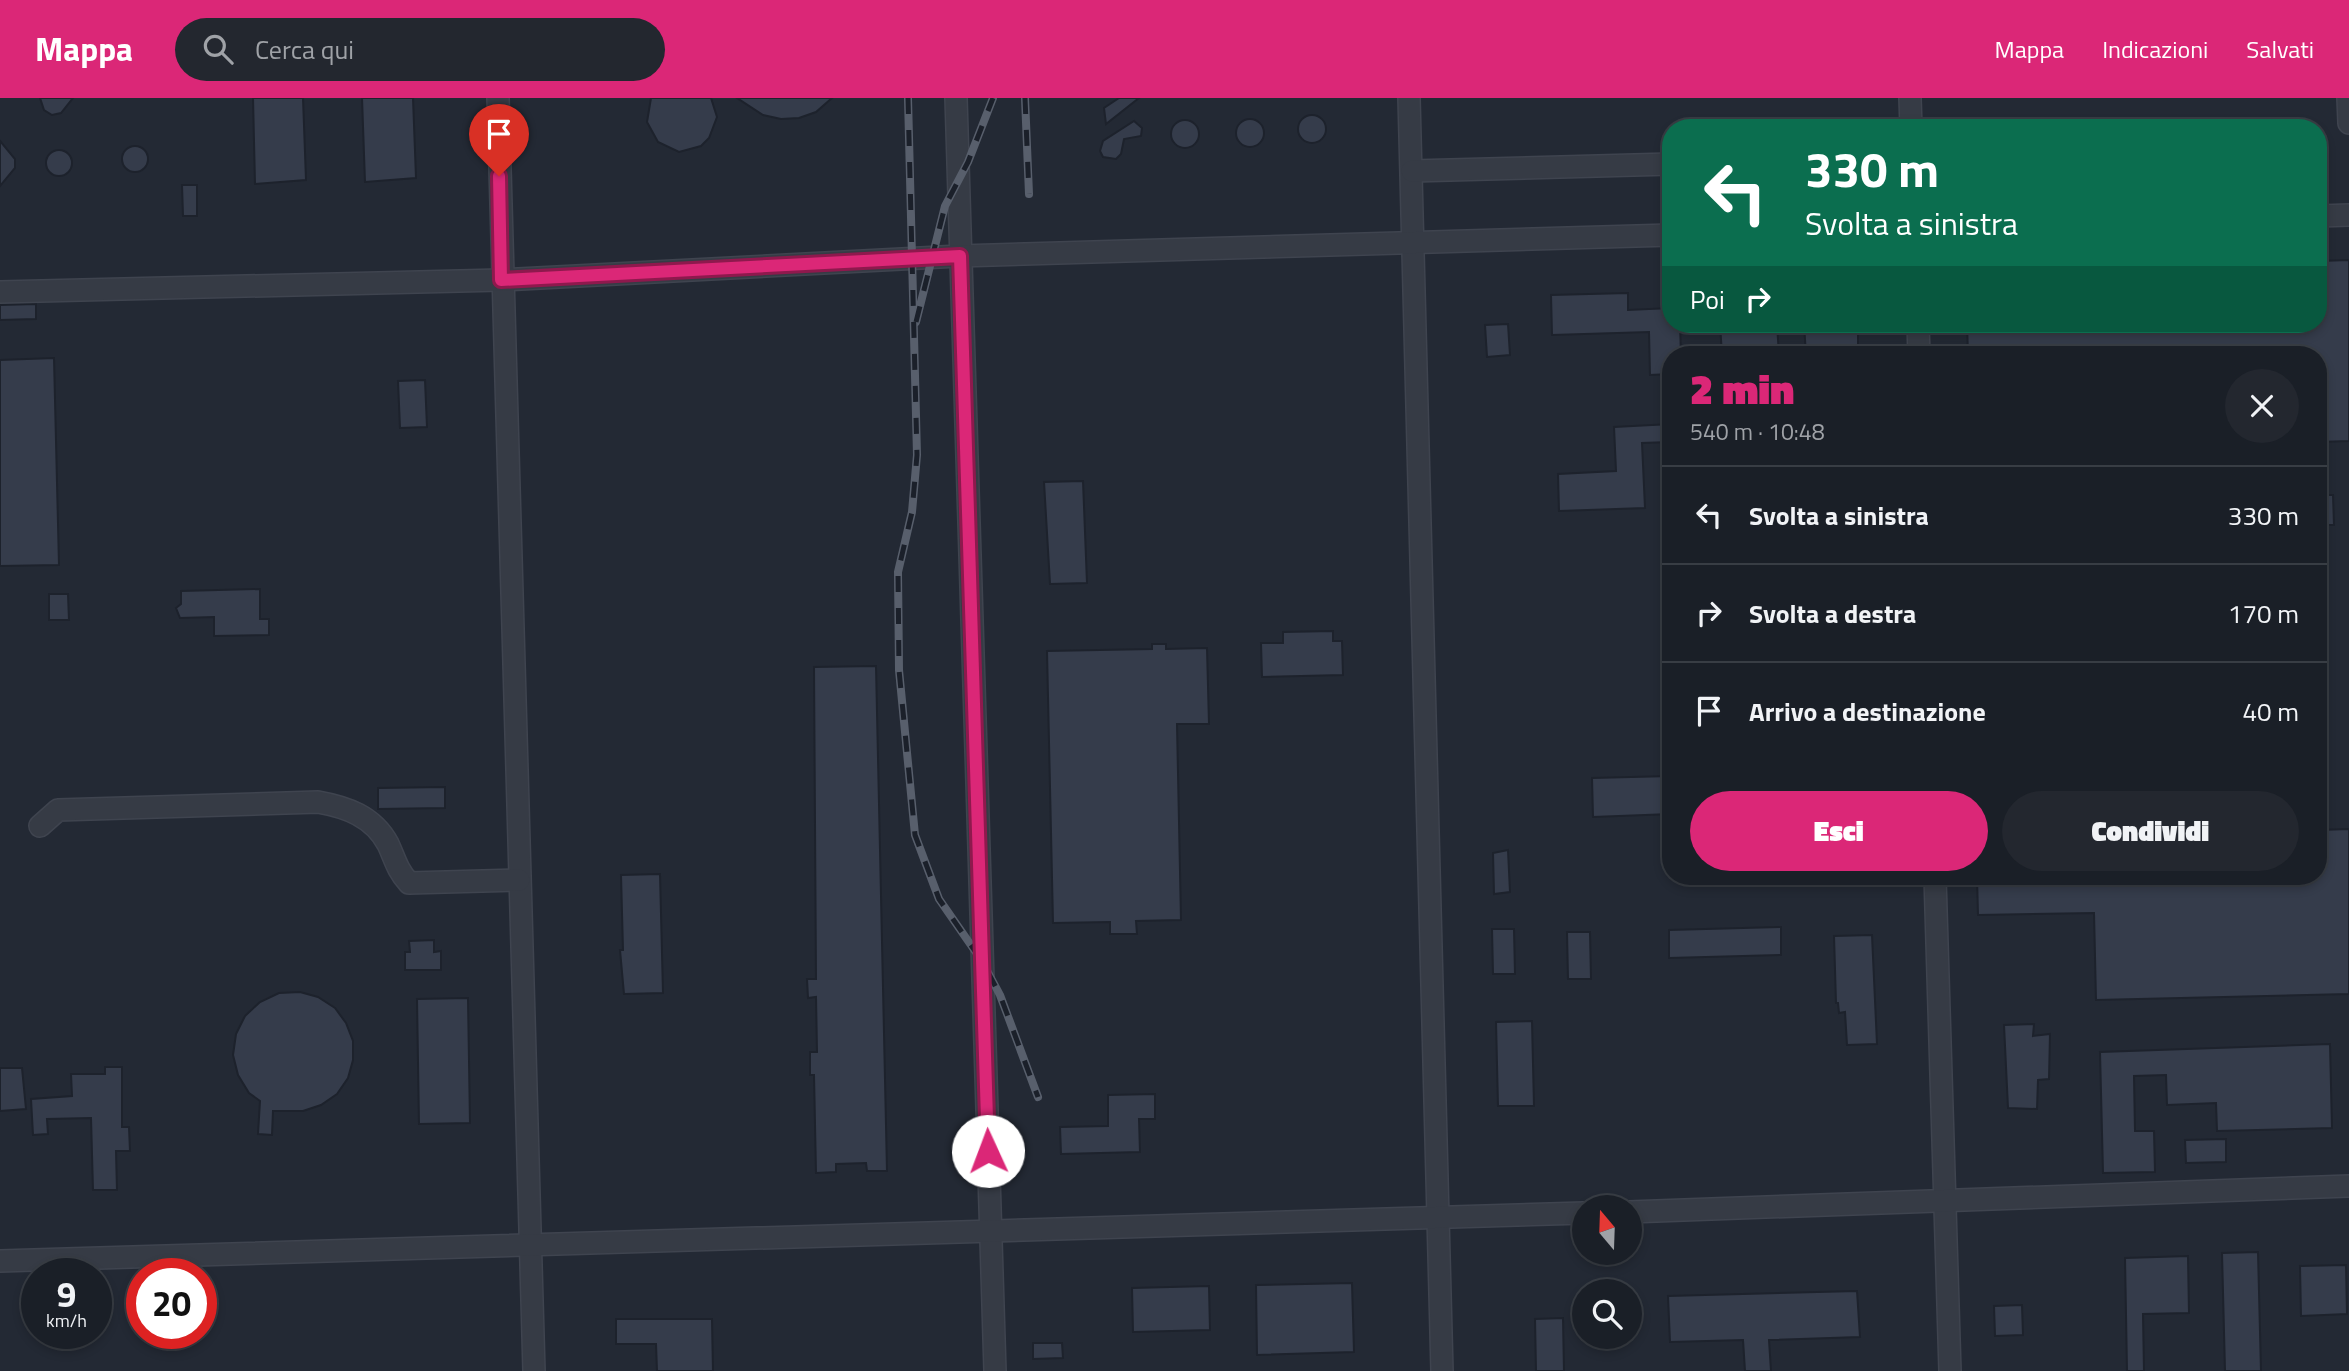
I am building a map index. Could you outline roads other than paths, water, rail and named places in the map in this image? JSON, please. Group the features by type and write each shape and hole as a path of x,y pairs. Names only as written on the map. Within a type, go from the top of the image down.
{"lane":[{"path":"498,98 501,280 534,1371"},
{"path":"956,98 995,1371"},
{"path":"1409,98 1442,1371"},
{"path":"1910,98 1911,119"},
{"path":"2348,98 2349,123"},
{"path":"1412,172 1662,164"},
{"path":"2327,216 2349,215"},
{"path":"0,292 501,280 960,256 1413,241 1662,236"},
{"path":"40,826 58,810 318,802 346,807 369,820 387,843 396,868 409,883 519,880"},
{"path":"1935,885 1950,1371"},
{"path":"1642,1212 2349,1186"},
{"path":"0,1261 1572,1213"}],"railway":[{"path":"908,98 917,455 912,512 898,572 899,670 915,835 939,899 982,961 1000,995 1038,1097"},
{"path":"916,322 945,206 968,162 993,98"},
{"path":"1025,98 1029,194"}]}
